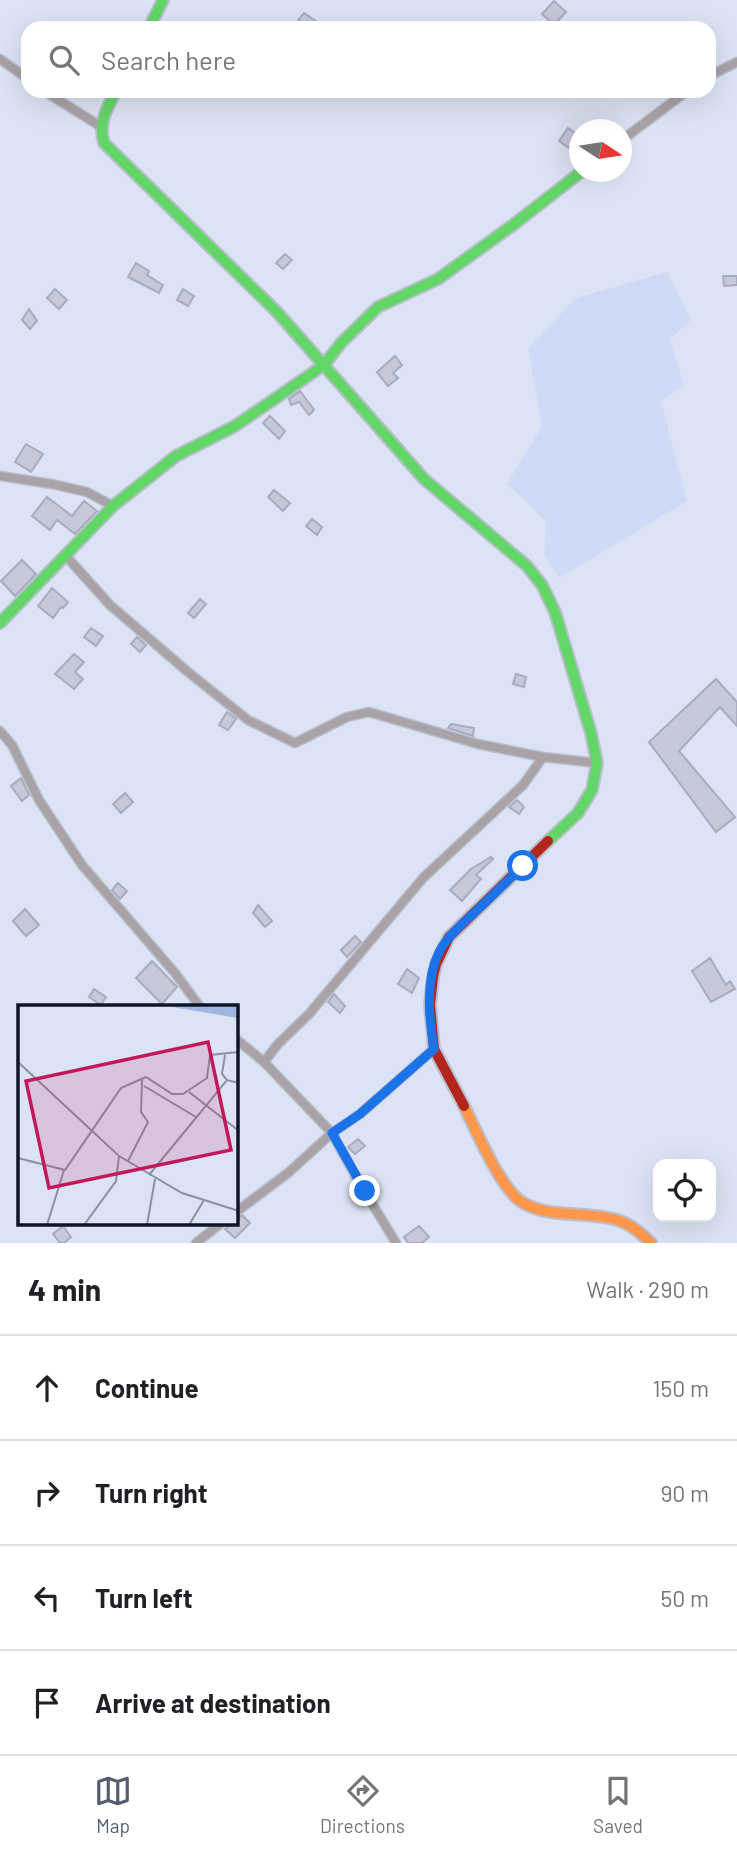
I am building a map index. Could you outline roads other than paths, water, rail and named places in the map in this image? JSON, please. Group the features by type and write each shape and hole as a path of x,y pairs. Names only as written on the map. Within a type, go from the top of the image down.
{"main road":[{"path":"152,21 163,0"},
{"path":"113,98 100,126 104,143 277,312 424,479 527,566 542,586 555,612 597,763 592,790 578,813 449,937 439,953 431,982 429,1010 434,1049 505,1186 522,1203 537,1209 617,1220 631,1225 651,1243"},
{"path":"0,623 113,506 176,456 235,425 324,365 341,343 378,307 438,279 569,181"}],"street":[{"path":"0,59 21,74"},
{"path":"716,72 737,62"},
{"path":"55,98 100,126"},
{"path":"632,132 678,98"},
{"path":"0,475 87,492 113,506"},
{"path":"66,556 110,606 188,672 248,720 295,743 347,718 369,712 478,744 543,757 597,763"},
{"path":"0,731 12,745 39,800 82,866 198,1005"},
{"path":"264,1062 309,1014 423,878 523,785 543,757"},
{"path":"238,1041 264,1062 332,1133 396,1243"},
{"path":"238,1210 288,1173 332,1133 360,1114 434,1049"},
{"path":"196,1243 217,1226"}]}
